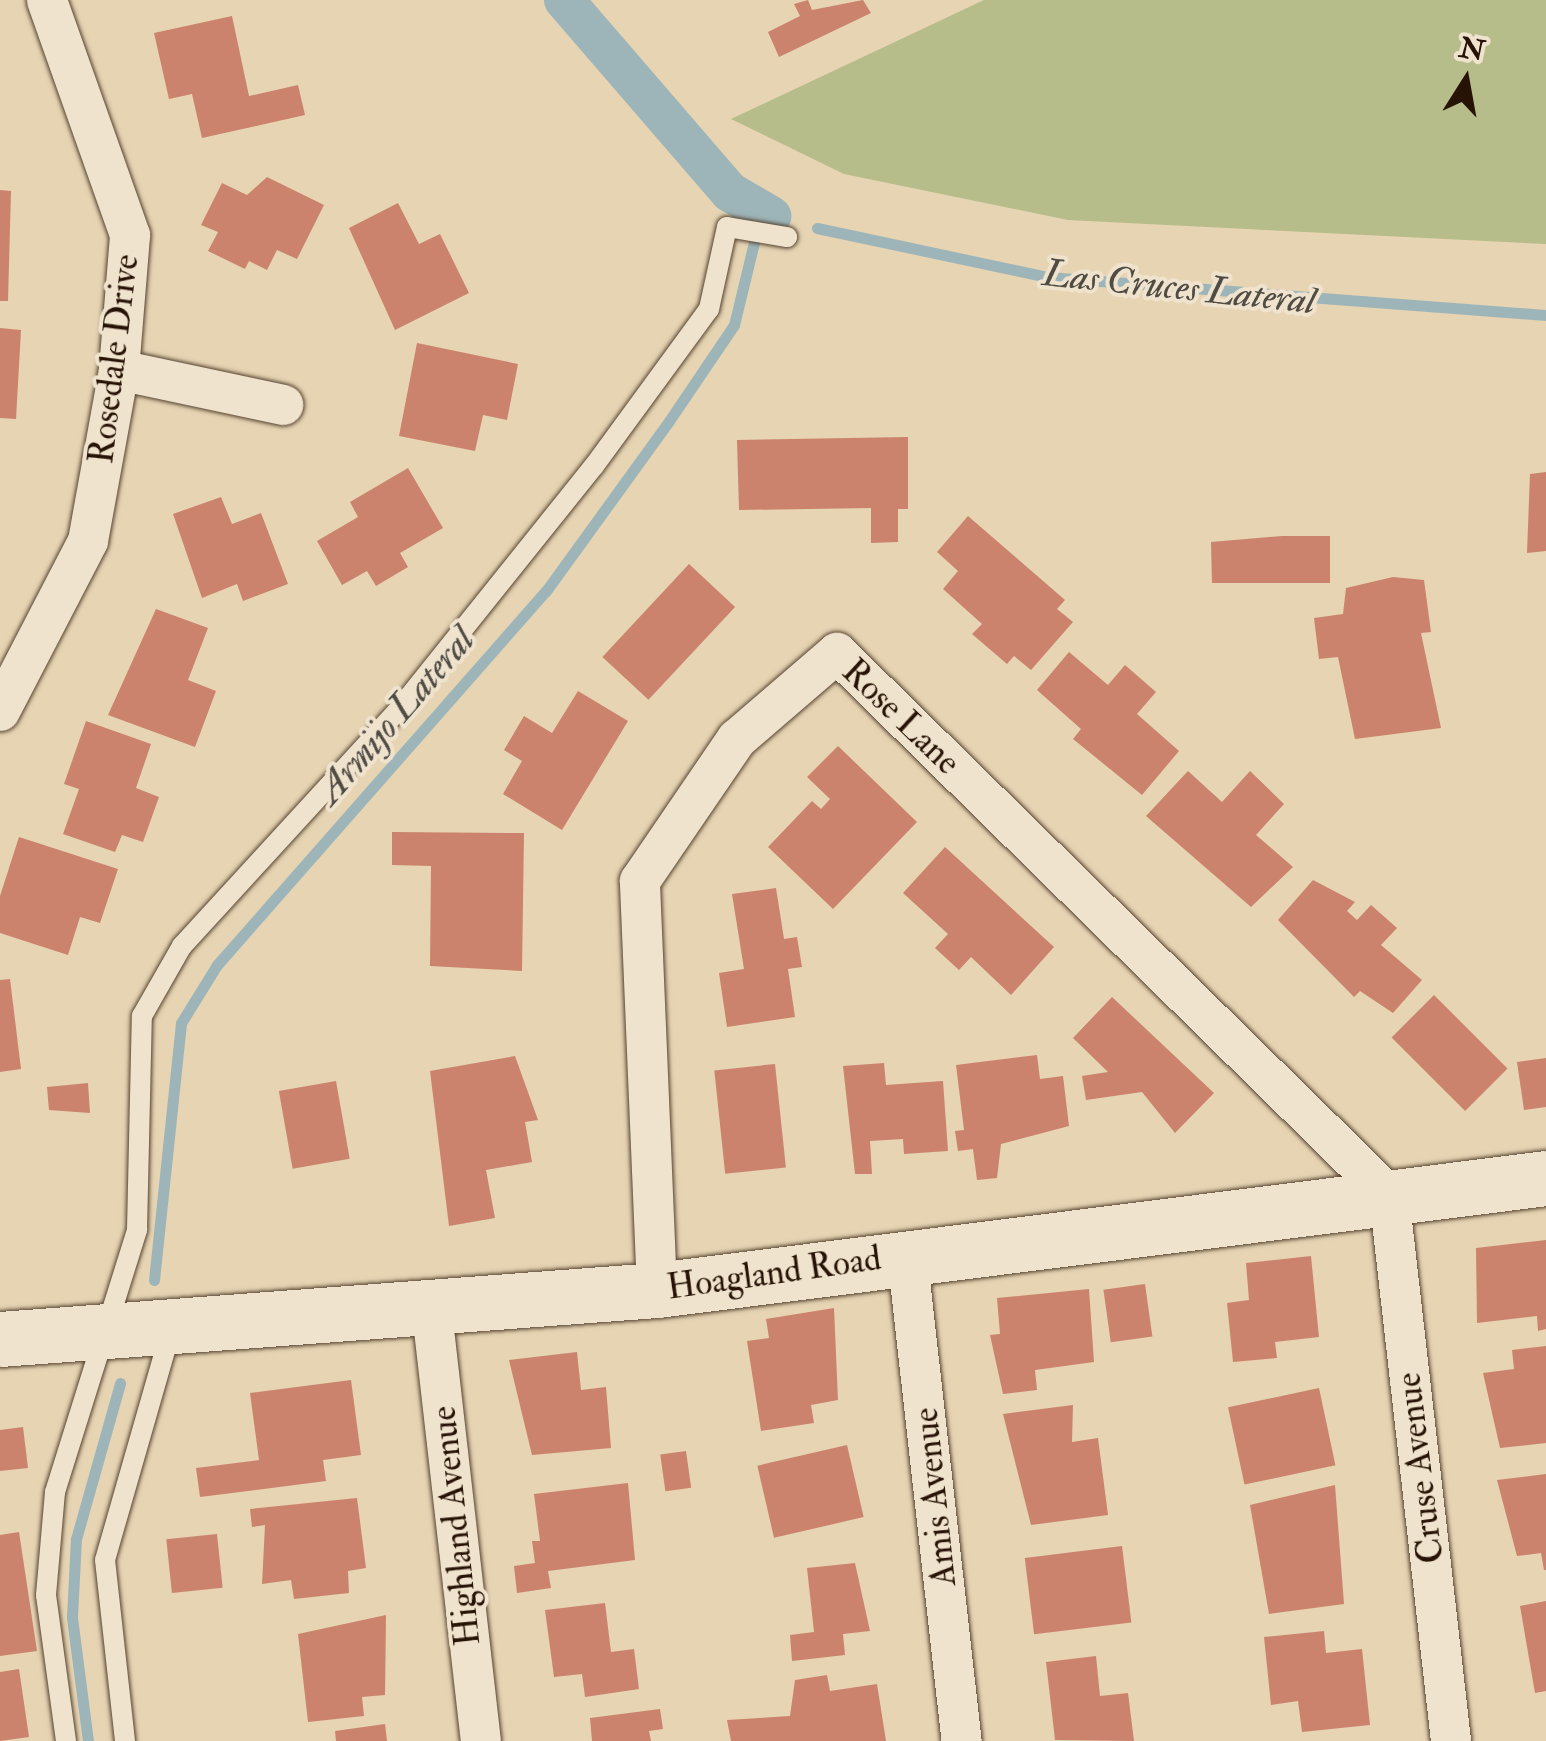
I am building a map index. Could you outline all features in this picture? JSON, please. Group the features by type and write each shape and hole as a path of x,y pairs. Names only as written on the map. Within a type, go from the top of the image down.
{"street":[{"name":"Rosedale Drive","path":"0,710 88,541 119,370 130,235 47,0"},
{"path":"119,370 283,405"},
{"name":"Rose Lane","path":"657,1290 640,881 737,739 837,653 1389,1195"},
{"name":"Hoagland Road","path":"0,1338 432,1312 657,1290 907,1254 1546,1178"},
{"name":"Cruse Avenue","path":"1389,1195 1451,1741"},
{"name":"Amis Avenue","path":"907,1254 962,1741"},
{"name":"Highland Avenue","path":"432,1312 480,1741"}],"lane":[{"path":"66,1741 46,1595 55,1492 112,1332 137,1230 142,1016 164,976 318,789 400,708 594,466 709,309 727,227 768,234"},
{"path":"125,1741 105,1560 172,1328"}],"green space":[{"path":"984,0 1546,0 1546,244 1068,220 844,174 731,119"}],"building":[{"path":"808,0 812,10 863,0 871,13 779,57 768,32 800,16 794,4"},
{"path":"232,16 249,96 298,85 305,115 202,138 192,94 169,99 154,33"},
{"path":"267,177 324,205 297,259 277,250 267,270 249,261 245,269 208,251 218,232 201,225 222,183 247,195"},
{"path":"0,190 11,191 8,301 0,301"},
{"path":"398,203 419,244 440,234 469,293 395,330 349,228"},
{"path":"0,328 21,330 16,419 0,418"},
{"path":"417,343 518,364 507,420 483,415 475,451 399,436"},
{"path":"908,437 908,509 898,509 898,542 871,543 871,508 739,510 737,440"},
{"path":"408,468 443,528 400,553 408,567 376,586 367,571 342,585 317,541 358,517 350,502"},
{"path":"1546,472 1546,551 1527,553 1530,474"},
{"path":"221,497 232,524 261,513 288,584 243,601 237,584 202,598 173,514"},
{"path":"968,516 1065,600 1057,609 1073,622 1031,670 1014,656 1007,664 972,634 982,624 943,589 958,571 937,552"},
{"path":"1330,536 1330,583 1212,583 1211,542"},
{"path":"689,564 735,607 648,700 602,657"},
{"path":"1393,577 1424,580 1431,632 1421,633 1441,728 1355,739 1338,657 1319,659 1314,618 1343,614 1346,588"},
{"path":"156,609 208,628 188,680 216,691 195,747 108,715"},
{"path":"1069,652 1108,685 1125,665 1156,692 1137,714 1179,751 1142,795 1073,739 1081,729 1037,690"},
{"path":"578,691 628,721 562,830 503,794 522,761 504,750 524,716 552,733"},
{"path":"86,721 151,744 136,788 159,797 143,842 122,835 115,852 63,834 79,789 64,784"},
{"path":"838,746 917,822 833,909 768,847 812,801 821,809 830,799 807,777"},
{"path":"1188,771 1222,802 1250,771 1284,804 1256,835 1293,867 1251,907 1146,816"},
{"path":"392,832 524,833 522,971 430,966 431,866 392,865"},
{"path":"19,837 118,869 100,923 80,917 68,955 0,933 0,896"},
{"path":"945,847 1054,947 1011,995 971,957 959,970 935,948 948,934 903,893"},
{"path":"1313,880 1355,902 1347,911 1357,920 1371,905 1397,928 1381,945 1422,980 1393,1013 1360,991 1354,997 1278,920"},
{"path":"776,888 784,939 797,937 802,967 788,969 795,1017 727,1027 719,973 744,969 732,894"},
{"path":"10,979 21,1069 0,1072 0,980"},
{"path":"1434,995 1508,1069 1465,1111 1392,1037"},
{"path":"1112,997 1214,1093 1175,1133 1142,1092 1086,1100 1082,1076 1108,1072 1073,1038"},
{"path":"1037,1055 1040,1079 1063,1076 1069,1126 1001,1144 997,1178 977,1180 973,1149 958,1151 955,1131 964,1130 956,1065"},
{"path":"515,1056 538,1120 525,1122 532,1162 486,1170 495,1218 449,1226 430,1071"},
{"path":"1546,1058 1546,1107 1524,1110 1517,1062"},
{"path":"884,1063 886,1085 943,1081 948,1151 904,1154 903,1139 870,1141 872,1174 855,1174 843,1066"},
{"path":"775,1064 786,1167 725,1174 714,1070"},
{"path":"336,1081 350,1159 293,1169 279,1091"},
{"path":"88,1083 90,1113 49,1110 47,1087"},
{"path":"1546,1240 1546,1329 1538,1331 1537,1316 1477,1323 1476,1248"},
{"path":"1311,1256 1319,1337 1275,1342 1277,1358 1233,1362 1227,1303 1249,1300 1246,1263"},
{"path":"1145,1284 1152,1336 1111,1342 1103,1290"},
{"path":"1089,1289 1094,1362 1035,1370 1037,1390 1003,1394 990,1335 1000,1334 997,1298"},
{"path":"834,1308 838,1400 811,1405 814,1423 761,1431 747,1341 769,1338 766,1319"},
{"path":"1546,1346 1546,1443 1500,1448 1483,1373 1514,1369 1512,1350"},
{"path":"577,1352 581,1390 606,1387 611,1448 532,1455 509,1360"},
{"path":"351,1380 361,1455 323,1460 326,1481 200,1497 196,1468 259,1460 250,1393"},
{"path":"1319,1388 1335,1465 1244,1485 1228,1407"},
{"path":"1073,1405 1072,1442 1098,1438 1108,1515 1031,1525 1003,1414"},
{"path":"23,1427 28,1468 0,1471 0,1430"},
{"path":"847,1445 864,1517 774,1538 757,1466"},
{"path":"686,1451 691,1488 665,1491 660,1455"},
{"path":"1546,1474 1544,1570 1541,1553 1517,1556 1497,1480"},
{"path":"628,1483 635,1560 548,1571 551,1588 517,1593 514,1566 535,1563 532,1541 540,1541 534,1494"},
{"path":"1335,1485 1344,1604 1269,1614 1250,1505"},
{"path":"357,1498 366,1568 348,1571 349,1593 294,1599 291,1580 262,1584 265,1525 252,1527 250,1509"},
{"path":"19,1532 37,1651 0,1656 0,1535"},
{"path":"217,1534 223,1588 172,1593 166,1539"},
{"path":"1122,1546 1131,1622 1034,1634 1025,1558"},
{"path":"855,1563 870,1631 843,1634 845,1655 792,1661 790,1635 814,1632 807,1568"},
{"path":"1546,1601 1546,1691 1535,1693 1520,1606"},
{"path":"605,1603 611,1652 634,1649 639,1689 585,1697 582,1674 554,1677 545,1610"},
{"path":"386,1615 385,1695 362,1697 364,1716 308,1722 298,1634"},
{"path":"1324,1631 1326,1653 1362,1649 1370,1725 1302,1732 1298,1701 1271,1705 1264,1637"},
{"path":"1096,1656 1100,1696 1128,1693 1134,1741 1055,1740 1046,1662"},
{"path":"19,1669 29,1737 0,1741 0,1672"},
{"path":"827,1675 830,1691 877,1684 886,1741 731,1741 727,1720 790,1716 795,1680"},
{"path":"660,1709 663,1729 649,1731 651,1741 592,1741 590,1718"},
{"path":"385,1724 387,1741 336,1741 335,1731"}],"waterway":[{"name":"Las Cruces Lateral","path":"564,0 730,192 771,216"},
{"name":"Armijo Lateral","path":"154,1280 181,1023 217,965 546,591 669,421 734,325 761,213"},
{"name":"Las Cruces Lateral","path":"817,228 1047,277 1546,315"},
{"name":"Armijo Lateral","path":"88,1741 72,1617 76,1539 120,1383"}]}
